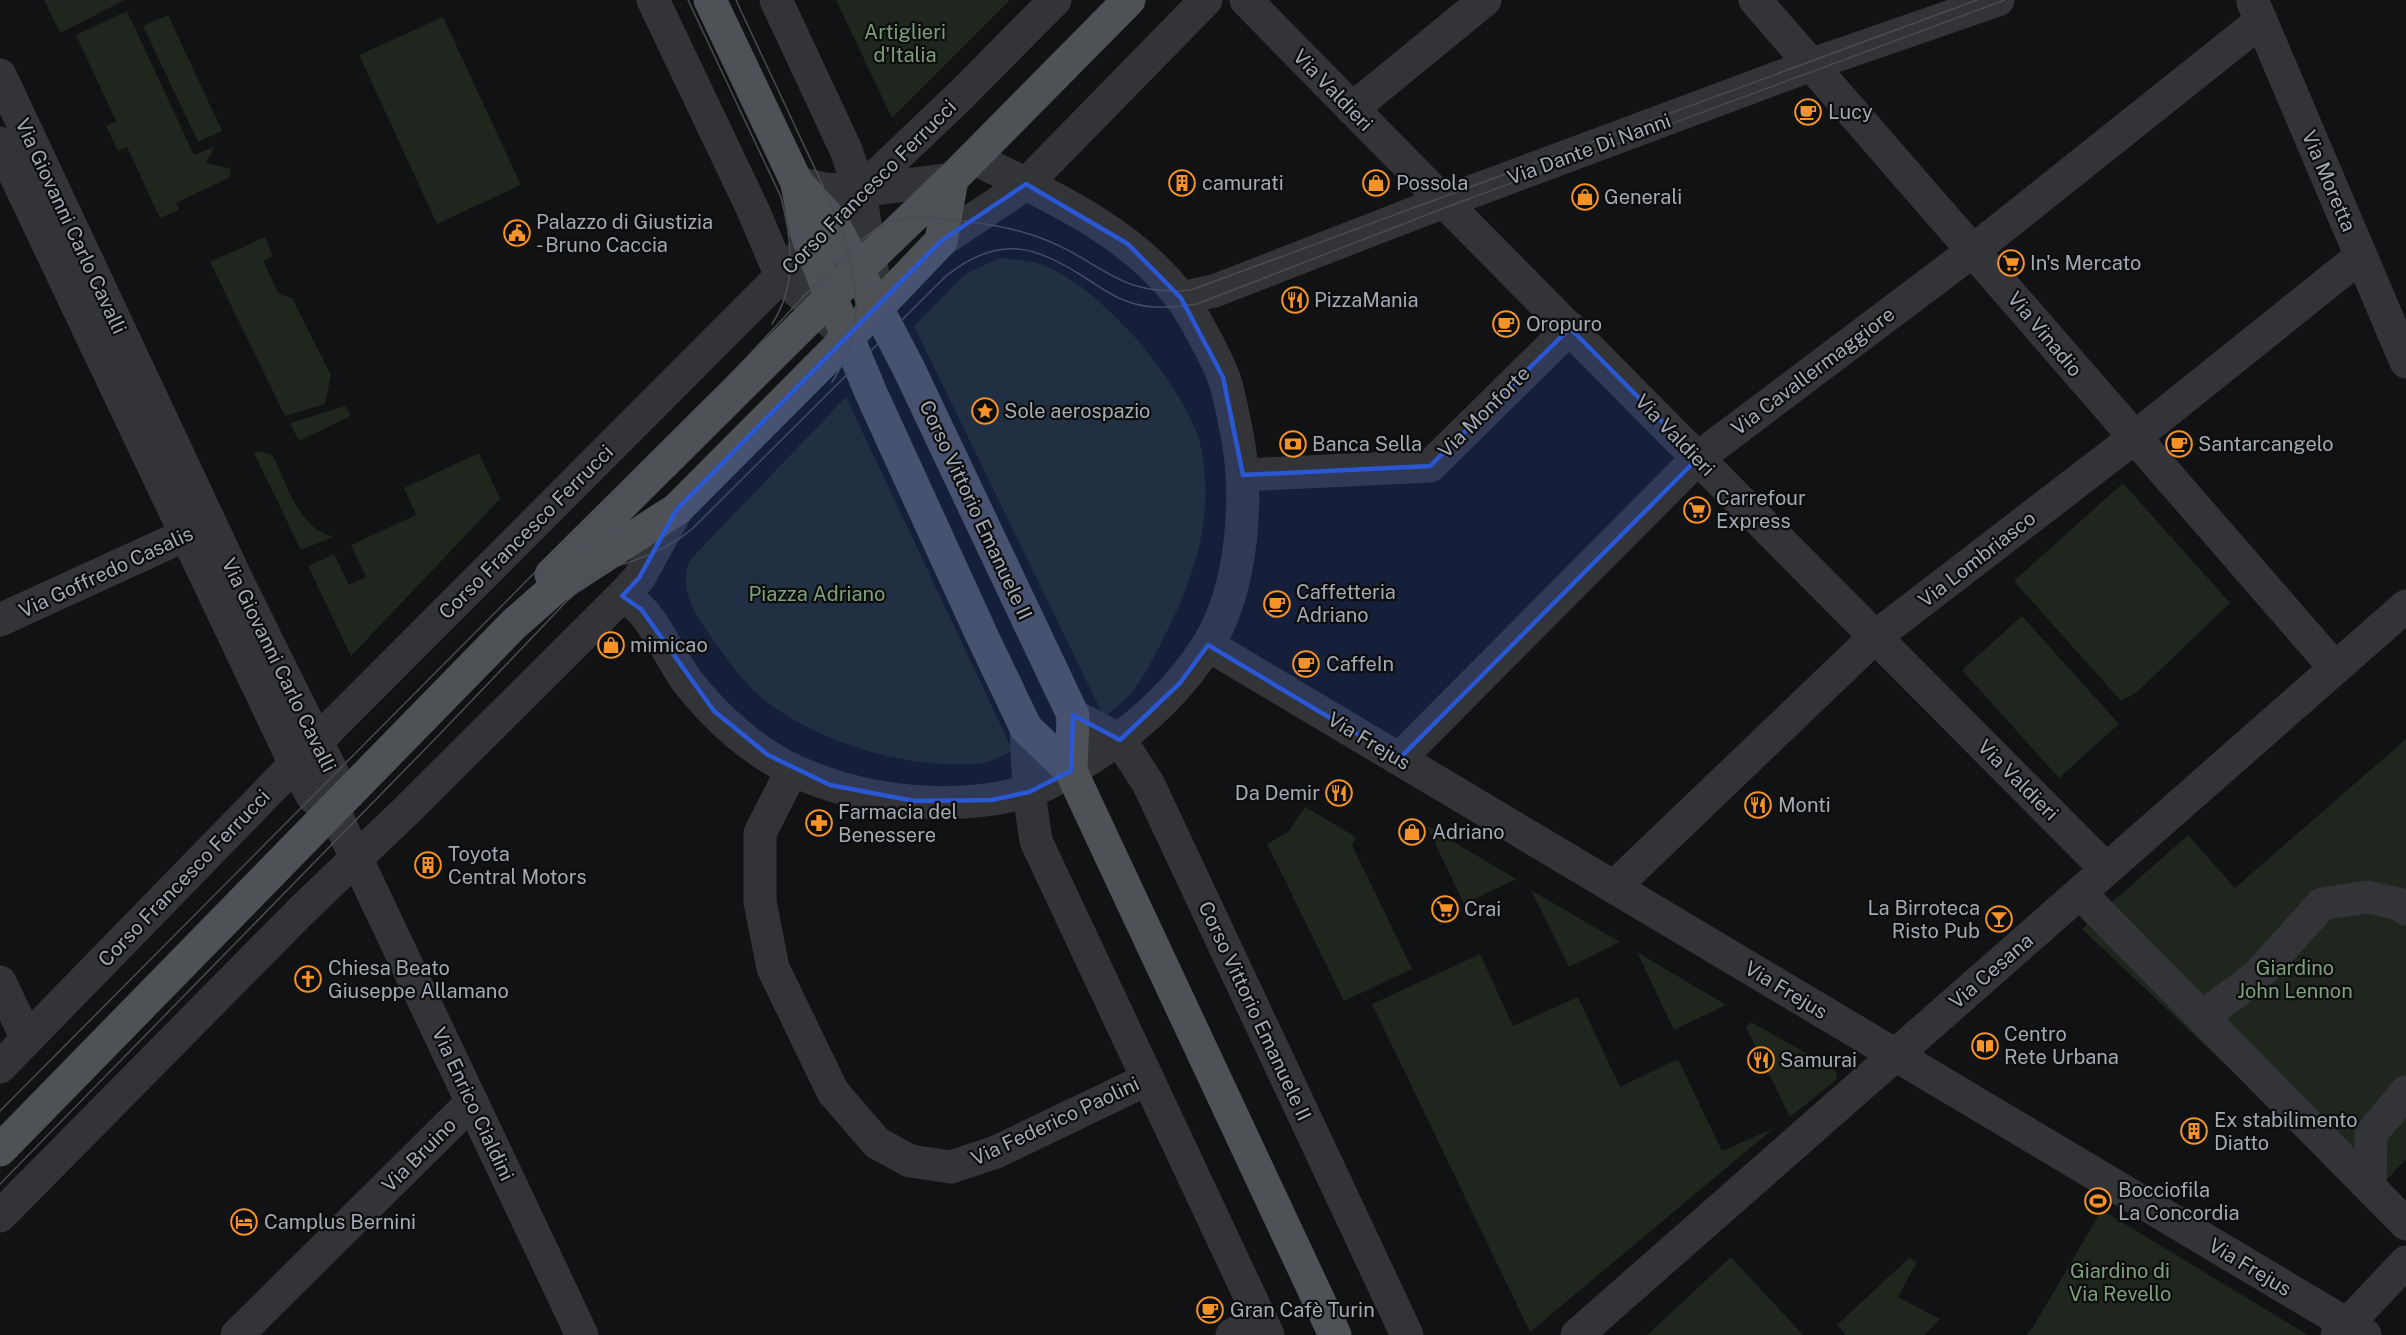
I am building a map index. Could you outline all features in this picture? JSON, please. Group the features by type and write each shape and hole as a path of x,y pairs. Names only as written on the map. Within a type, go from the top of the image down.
{"main road":[{"name":"Corso Vittorio Emanuele II","path":"710,0 821,232 824,303 848,337 889,432 1026,728 1071,771 1335,1335"},
{"path":"514,624 561,564 963,168 1129,0"},
{"path":"0,1150 514,624 555,588 676,509 877,308 941,241 963,168"},
{"name":"Corso Vittorio Emanuele II","path":"821,232 864,264 877,308 909,369 1073,715 1071,771"}],"street":[{"name":"Corso Vittorio Emanuele II","path":"653,0 753,210 781,276 824,303"},
{"name":"Corso Vittorio Emanuele II","path":"776,0 846,150 860,191 864,264"},
{"name":"Corso Francesco Ferrucci","path":"0,1067 306,753 781,276 860,191 961,95 1055,0"},
{"path":"941,241 1026,184 1206,0"},
{"name":"Via Valdieri","path":"1246,0 1443,203 1570,328 2106,869"},
{"path":"1352,109 1485,0"},
{"name":"Via Vinadio","path":"1755,0 2336,668"},
{"name":"Via Dante Di Nanni","path":"1181,298 1214,291 1443,203 1998,0"},
{"name":"Via Cavallermaggiore","path":"1399,759 1698,458 1974,250 2257,11"},
{"name":"Via Moretta","path":"2257,11 2406,362"},
{"name":"Via Giovanni Carlo Cavalli","path":"0,75 7,131 306,753 334,776 333,809"},
{"path":"622,596 641,609 687,681 744,739 792,770 841,788 874,796 914,801 992,800 1029,792 1071,771 1120,740 1142,721 1180,683 1208,645 1230,593 1236,564 1244,511 1243,475 1238,438 1223,377 1181,298 1128,244 1102,225 1026,184 963,168 860,191 825,189 797,183"},
{"name":"Via Lombriasco","path":"1614,887 1875,637 2134,438 2361,256"},
{"name":"Via Monforte","path":"1243,475 1430,465 1570,328"},
{"path":"0,1216 295,917 622,596 639,578 676,509"},
{"name":"Via Goffredo Casalis","path":"0,620 199,529"},
{"name":"Via Cesana","path":"1577,1335 2406,606"},
{"name":"Via Frejus","path":"1208,645 1895,1055 2350,1332"},
{"name":"Corso Vittorio Emanuele II","path":"1073,715 1120,740 1148,783 1407,1335"},
{"name":"Corso Vittorio Emanuele II","path":"1026,728 1029,792 1036,841 1265,1328"},
{"name":"Via Federico Paolini","path":"792,770 760,833 760,902 773,968 833,1092 877,1143 910,1161 951,1167 996,1152 1148,1078"},
{"name":"Via Enrico Cialdini","path":"333,809 472,1102 572,1329"},
{"path":"2080,893 2406,1224"},
{"path":"2202,1017 2256,977 2322,904 2367,897 2399,904 2406,909"},
{"path":"0,982 27,1039"},
{"path":"2370,1187 2371,1134 2406,1092"},
{"name":"Via Bruino","path":"237,1335 472,1102"},
{"path":"2350,1332 2406,1262"},
{"path":"1232,1335 1265,1328"}],"highlighted area":[{"path":"1026,184 1128,244 1181,298 1223,377 1243,475 1430,466 1570,328 1698,458 1399,759 1208,645 1180,683 1120,740 1073,715 1071,771 1029,792 992,800 914,801 830,785 768,755 714,711 641,609 622,596 639,578 677,509 941,241"}],"green space":[{"path":"44,0 125,0 60,33"},
{"name":"Artiglieri d'Italia","path":"836,0 1010,0 892,118"},
{"path":"127,11 194,155 215,146 206,163 231,169 229,178 176,203 179,210 160,218 127,147 118,151 106,126 116,121 76,35"},
{"path":"168,15 222,131 198,142 143,26"},
{"path":"443,17 521,185 437,224 359,55"},
{"path":"265,237 273,256 263,261 279,294 292,298 331,375 325,404 285,416 210,262"},
{"path":"1000,258 1029,261 1045,266 1080,286 1101,303 1139,342 1160,369 1189,415 1200,443 1204,469 1204,518 1200,542 1186,589 1144,675 1128,697 1104,717 914,326 965,274"},
{"name":"Piazza Adriano","path":"846,397 1013,751 980,764 930,763 875,753 820,733 795,721 753,690 725,657 693,609 686,581 690,560"},
{"path":"345,406 351,416 299,441 290,423"},
{"path":"259,451 270,454 274,458 303,516 321,532 333,537 301,550 254,453"},
{"path":"479,453 500,499 351,656 308,566 334,554 349,585 366,577 351,545 416,515 404,488"},
{"path":"2123,483 2230,603 2137,692 2121,701 2014,581"},
{"path":"2022,616 2119,724 2059,778 1962,670"},
{"name":"Giardino John Lennon","path":"2406,739 2406,1159 2368,1200 2082,929 2188,835 2235,888"},
{"path":"1305,807 1356,837 1352,845 1412,969 1344,1001 1267,844 1288,832"},
{"path":"1427,826 1516,879 1464,904"},
{"path":"1531,890 1620,942 1569,967"},
{"path":"1637,952 1726,1005 1674,1030"},
{"path":"1480,954 1513,1026 1578,997 1620,1087 1678,1059 1722,1151 1774,1128 1530,1332 1372,1004"},
{"path":"1751,1022 1832,1068 1837,1073 1836,1080 1790,1117 1746,1027"},
{"name":"Giardino di Via Revello","path":"2102,1210 2308,1335 2026,1335 2033,1327"},
{"path":"1731,1257 1803,1335 1647,1335"},
{"path":"1909,1258 1917,1262 1898,1297 1940,1319 1924,1335 1846,1335 1837,1325"}],"tram line":[{"path":"688,0 781,197 790,246 789,278 786,293 772,324"},
{"path":"736,0 829,199 851,265 855,287 854,328 846,356 832,382"},
{"path":"0,1111 720,386 804,296 859,242 876,229 889,222 911,217 992,225 1038,237 1126,282 1144,288 1166,291 1191,290 1977,0"},
{"path":"0,1184 566,602 593,578 609,569 652,554 693,528 946,276 965,263 982,254 999,250 1031,251 1048,257 1111,294 1137,305 1171,307 1197,304 1447,207 2005,0"}],"place":[{"name":"Lucy","path":"1808,112"},
{"name":"camurati","path":"1182,183"},
{"name":"Possola","path":"1376,183"},
{"name":"Generali","path":"1585,197"},
{"name":"Palazzo di Giustizia - Bruno Caccia","path":"517,233"},
{"name":"In's Mercato","path":"2011,263"},
{"name":"PizzaMania","path":"1295,300"},
{"name":"Oropuro","path":"1506,324"},
{"name":"Sole aerospazio","path":"985,411"},
{"name":"Banca Sella","path":"1293,444"},
{"name":"Santarcangelo","path":"2179,444"},
{"name":"Carrefour Express","path":"1697,510"},
{"name":"Caffetteria Adriano","path":"1277,604"},
{"name":"mimicao","path":"611,645"},
{"name":"CaffeIn","path":"1306,664"},
{"name":"Da Demir","path":"1339,793"},
{"name":"Monti","path":"1758,805"},
{"name":"Farmacia del Benessere","path":"819,823"},
{"name":"Adriano","path":"1412,832"},
{"name":"Toyota Central Motors","path":"428,865"},
{"name":"Crai","path":"1445,909"},
{"name":"La Birroteca Risto Pub","path":"1999,919"},
{"name":"Chiesa Beato Giuseppe Allamano","path":"308,979"},
{"name":"Centro Rete Urbana","path":"1985,1046"},
{"name":"Samurai","path":"1761,1060"},
{"name":"Ex stabilimento Diatto","path":"2194,1131"},
{"name":"Bocciofila La Concordia","path":"2098,1201"},
{"name":"Camplus Bernini","path":"244,1222"},
{"name":"Gran Cafè Turin","path":"1210,1310"}]}
